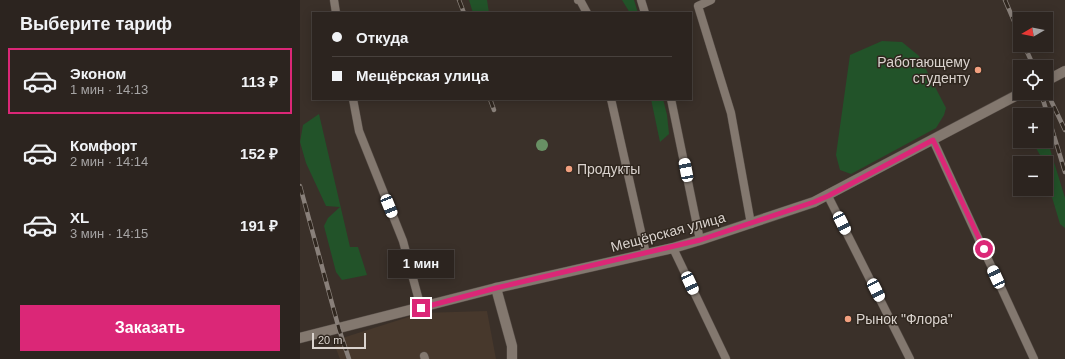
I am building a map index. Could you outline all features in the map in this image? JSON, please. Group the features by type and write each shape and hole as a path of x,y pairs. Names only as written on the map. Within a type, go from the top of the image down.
{"main road":[{"path":"1053,77 1065,71"},
{"name":"Мещёрская улица","path":"300,338 496,288 673,248 751,224 828,196 1013,97"},
{"path":"496,288 512,346 512,359"}],"lane":[{"path":"334,0 336,12"},
{"path":"578,0 580,0 587,12"},
{"path":"641,0 645,12"},
{"path":"711,0 697,3 731,113 751,224"},
{"path":"352,100 359,131 403,241 421,308"},
{"path":"611,100 646,254"},
{"path":"671,100 700,240"},
{"path":"933,140 1034,359"},
{"path":"828,196 910,359"},
{"path":"673,248 726,359"}],"shaded area":[{"path":"487,311 496,359 340,359 333,341 421,313"}],"green space":[{"path":"469,0 487,0 489,12 473,12"},
{"path":"622,0 634,0 638,12 629,12"},
{"path":"882,41 902,42 919,56 946,108 944,115 936,128 851,174 840,170 836,155 850,55"},
{"path":"651,100 663,100 667,115 669,134 660,142"},
{"path":"319,114 350,247 358,247 367,275 342,280 336,272 324,226 328,218 340,207 326,206 306,163 300,142 303,125"},
{"path":"1036,148 1050,148 1052,156 1040,156"},
{"path":"1053,159 1065,198 1065,228 1060,224 1052,196 1053,196"}],"railway":[{"path":"459,0 464,12"},
{"path":"1005,0 1013,19"},
{"path":"1027,52 1031,60"},
{"path":"490,100 494,110"},
{"path":"1043,100 1065,172"},
{"path":"1051,100 1065,130"},
{"path":"300,186 339,329 349,359"}],"place":[{"name":"Работающему студенту","path":"978,70"},
{"name":"Продукты","path":"569,169"},
{"name":"Рынок \"Флора\"","path":"848,319"}],"route":[{"path":"421,308 496,288 673,248 751,224 828,196 933,140 984,249"}]}
